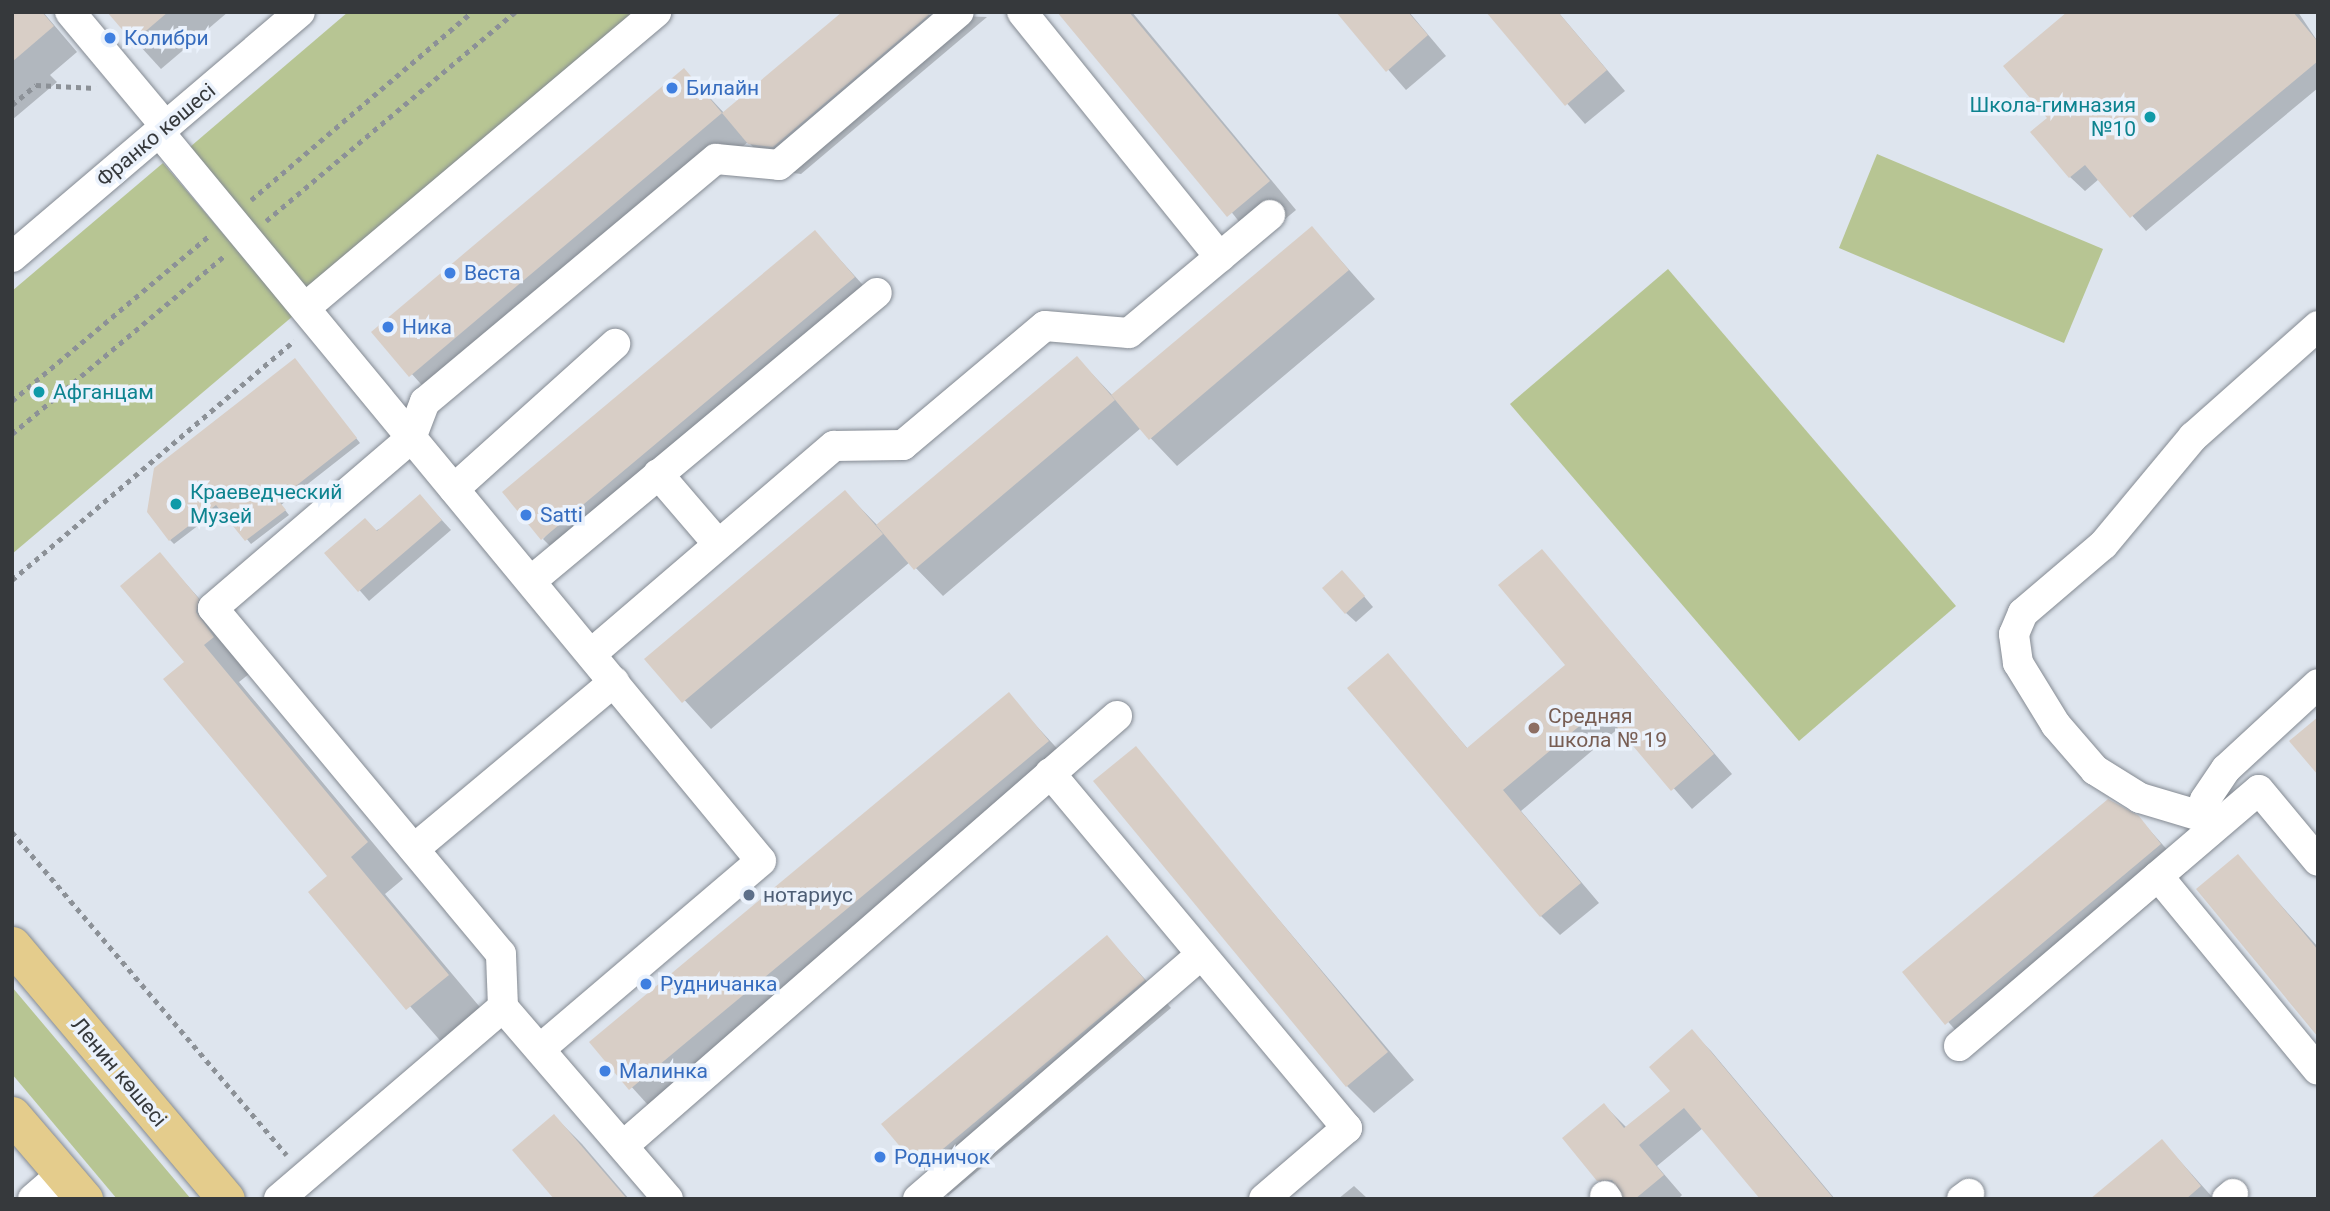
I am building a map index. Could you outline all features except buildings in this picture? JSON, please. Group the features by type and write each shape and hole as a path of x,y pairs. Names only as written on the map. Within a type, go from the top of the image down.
{"main road":[{"name":"Ленин көшесі","path":"12,945 226,1199"},
{"path":"12,1115 73,1186"}],"street":[{"path":"70,12 411,438 761,861 540,1049"},
{"name":"Франко көшесі","path":"12,257 300,12"},
{"path":"312,314 656,12"},
{"path":"668,1199 503,1007 501,954 213,608 411,438 425,402 716,159 779,165 959,12"},
{"path":"1023,12 1220,257"},
{"path":"591,654 834,446 903,445 1045,326 1129,333 1270,215"},
{"path":"531,581 877,293"},
{"path":"2206,825 2140,797 2095,770 2056,725 2018,663 2014,634 2024,613 2103,545 2193,437 2318,326"},
{"path":"454,489 615,344"},
{"path":"658,474 718,544"},
{"path":"414,849 614,682"},
{"path":"2206,825 2205,800 2226,769 2318,684"},
{"path":"623,1146 1117,716"},
{"path":"1050,773 1347,1128 1264,1199"},
{"path":"1959,1046 2158,876 2206,825 2259,790 2318,861"},
{"path":"2158,876 2318,1070"},
{"path":"918,1199 1201,955"},
{"path":"279,1199 503,1007"},
{"path":"33,1199 73,1186"}],"path":[{"path":"12,105 36,85 135,90"},
{"path":"12,580 312,314"},
{"path":"13,834 305,1176"}],"green space":[{"path":"348,12 633,12 307,288 190,147"},
{"path":"1877,154 2103,249 2064,343 1839,248"},
{"path":"163,163 293,316 12,554 12,291"},
{"path":"1668,269 1956,606 1799,741 1510,404"},
{"path":"12,987 191,1199 117,1199 12,1074"}],"place":[{"name":"Колибри","path":"110,38"},
{"name":"Билайн","path":"672,88"},
{"name":"Школа-гимназия №10","path":"2150,117"},
{"name":"Веста","path":"450,273"},
{"name":"Ника","path":"388,327"},
{"name":"Афганцам","path":"39,392"},
{"name":"Краеведческий Музей","path":"176,504"},
{"name":"Satti","path":"526,515"},
{"name":"Средняя школа № 19","path":"1534,728"},
{"name":"нотариус","path":"749,895"},
{"name":"Рудничанка","path":"646,984"},
{"name":"Малинка","path":"605,1071"},
{"name":"Родничок","path":"880,1157"}]}
